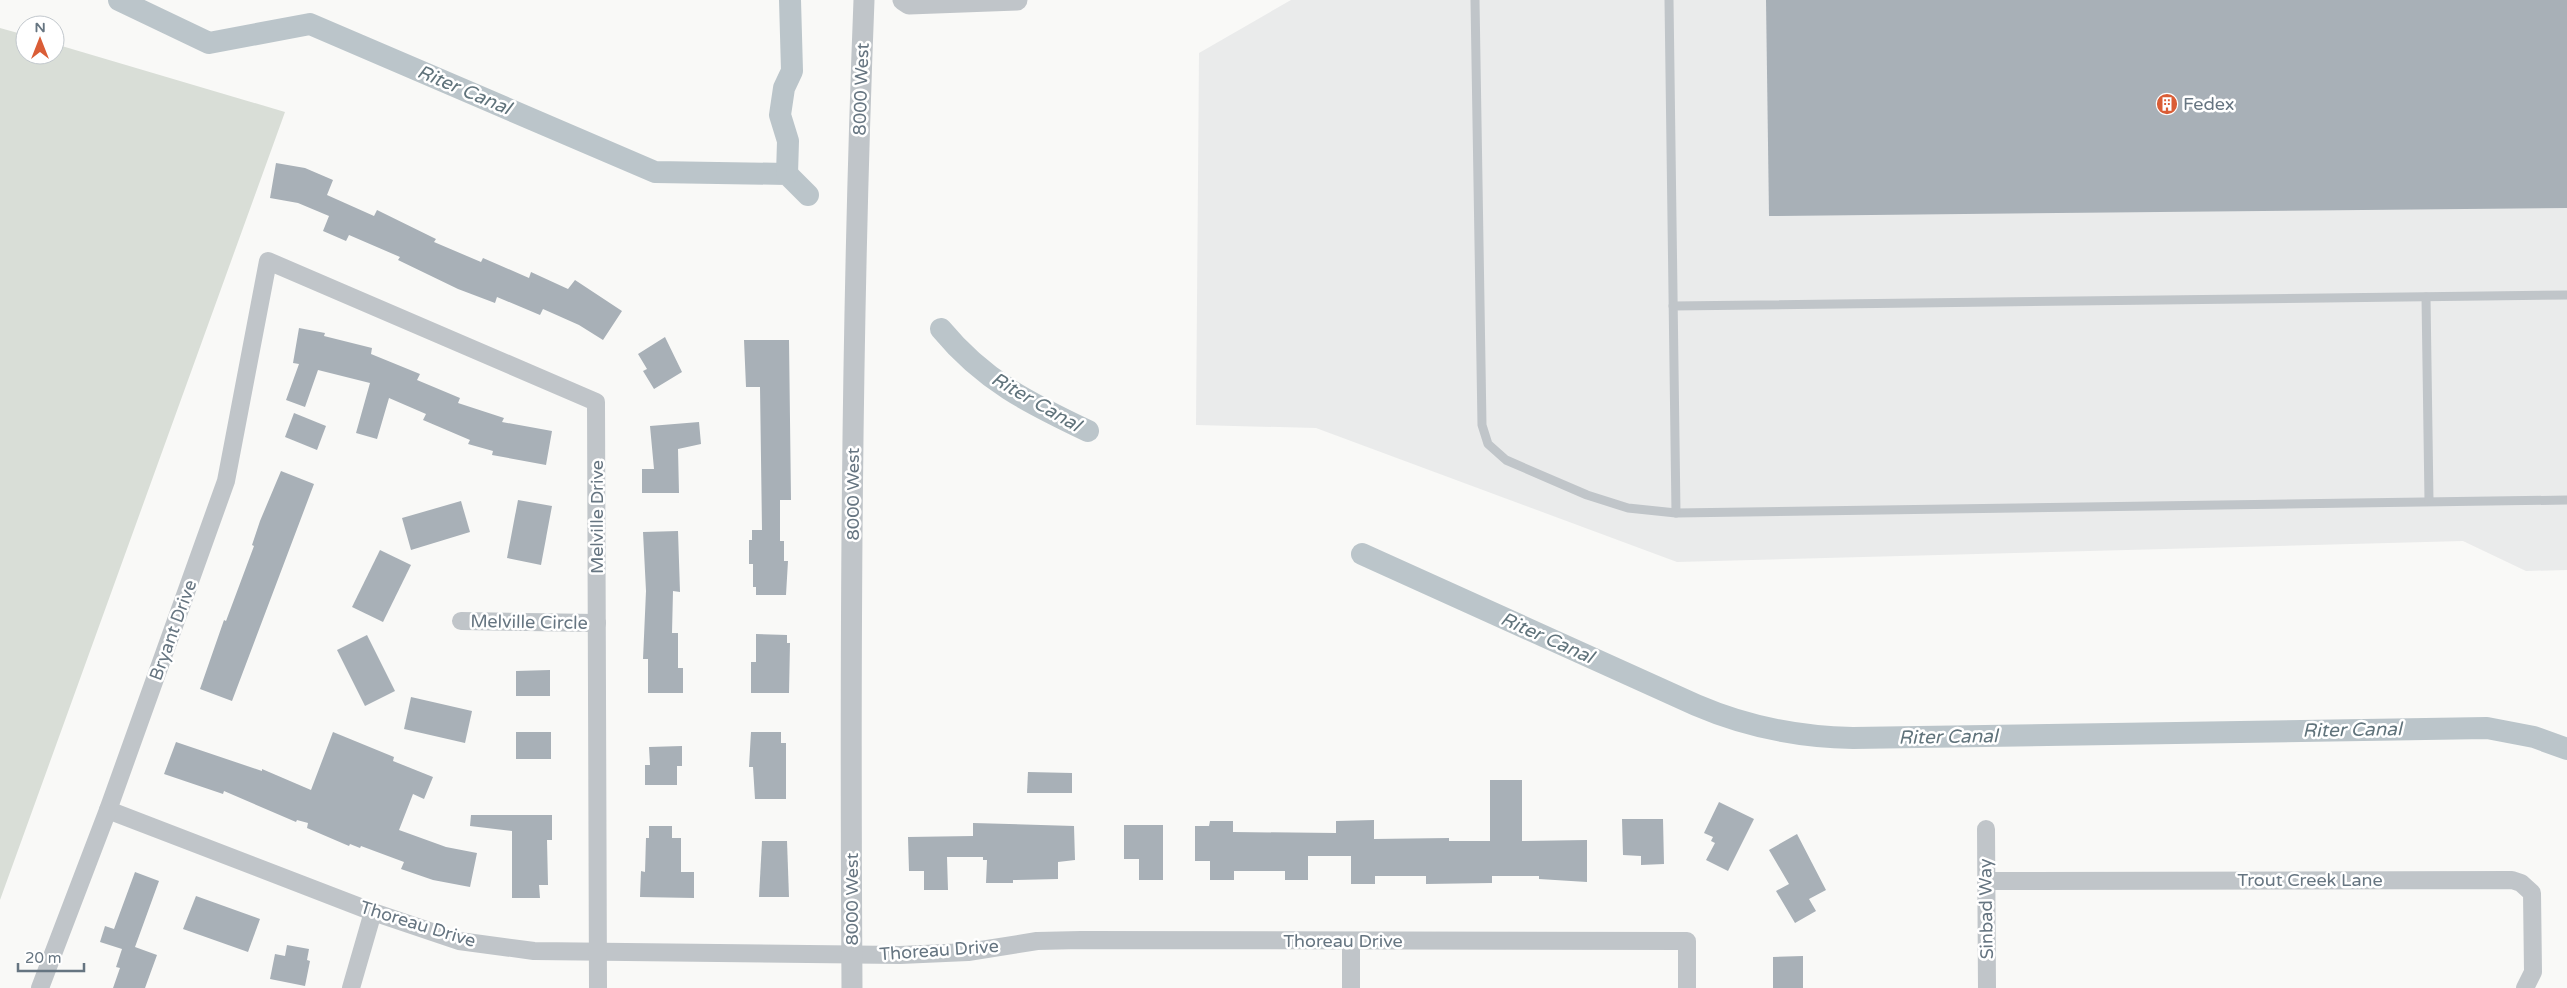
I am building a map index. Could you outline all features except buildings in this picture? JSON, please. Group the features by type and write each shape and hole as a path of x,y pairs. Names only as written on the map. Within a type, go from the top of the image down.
{"street":[{"name":"8000 West","path":"852,988 855,270 864,0"},
{"path":"903,0 909,4 1017,0"},
{"name":"Melville Drive","path":"268,261 596,402 598,988"},
{"name":"Bryant Drive","path":"40,988 108,810 226,481 268,261"},
{"name":"Melville Circle","path":"461,621 598,623"},
{"name":"Thoreau Drive","path":"108,810 373,912 459,941 534,951 852,955 968,952 1037,941 1081,940 1687,941 1687,988"},
{"name":"Sinbad Way","path":"1986,829 1987,988"},
{"name":"Trout Creek Lane","path":"1986,881 2512,880 2521,883 2532,893 2533,972 2525,988"},
{"path":"352,988 373,912"},
{"path":"1351,941 1352,988"}],"lane":[{"path":"1475,0 1482,424 1488,444 1506,460 1587,495 1628,508 1676,514 2567,500"},
{"path":"1670,0 1676,514"},
{"path":"1673,306 2567,295"},
{"path":"2426,297 2429,501"}],"shaded area":[{"path":"1291,0 2567,0 2567,570 2526,571 2463,541 1677,562 1316,428 1196,425 1199,53"},
{"path":"0,28 15,32 15,65 65,65 65,47 285,112 0,900"}],"waterway":[{"name":"Riter Canal","path":"119,0 209,43 310,24 655,172 787,174 808,195"},
{"path":"787,174 788,141 780,115 784,88 792,71 790,0"},
{"name":"Riter Canal","path":"941,329 957,347 991,377 1046,411 1088,431"},
{"name":"Riter Canal","path":"1362,554 1715,713 1753,725 1792,733 1853,738 2487,728 2534,737 2567,749"}],"place":[{"name":"Fedex","path":"2167,104"}]}
